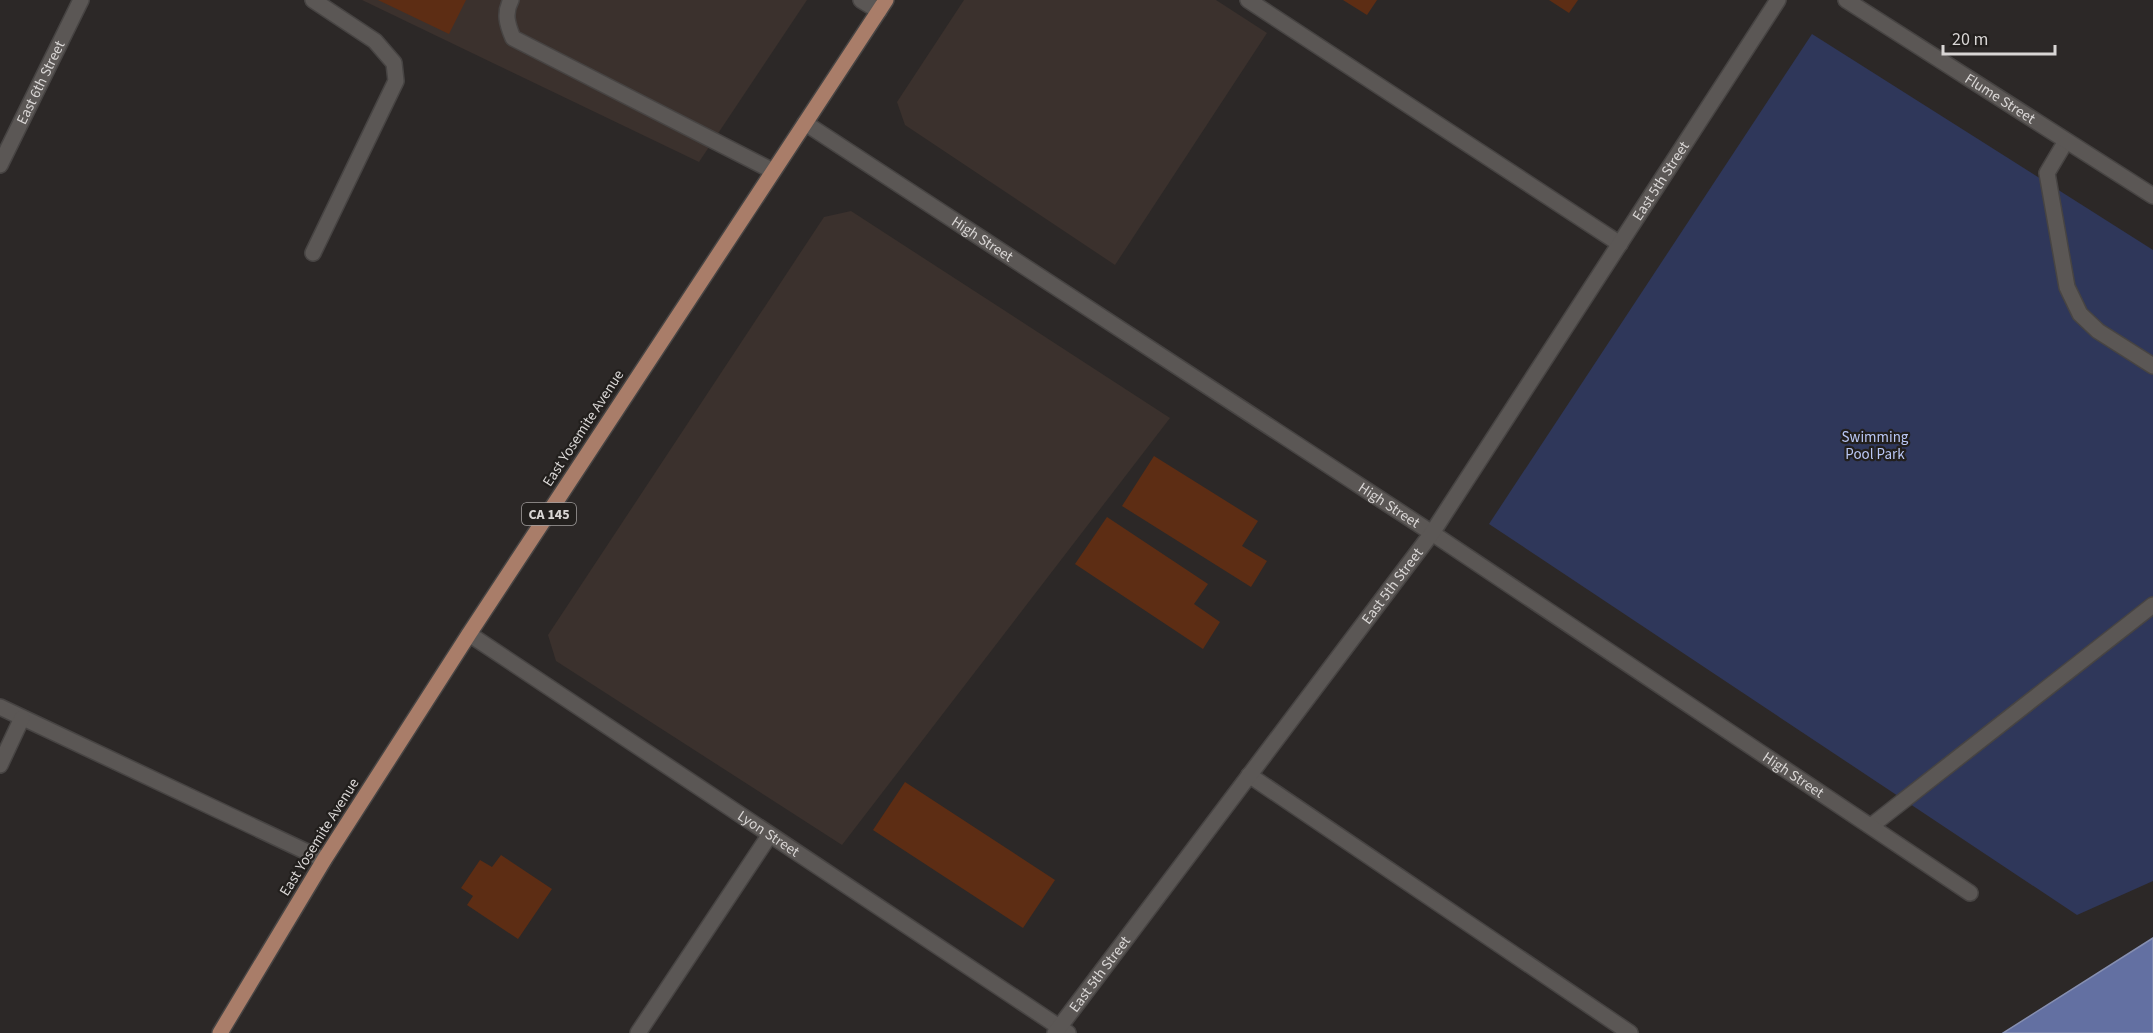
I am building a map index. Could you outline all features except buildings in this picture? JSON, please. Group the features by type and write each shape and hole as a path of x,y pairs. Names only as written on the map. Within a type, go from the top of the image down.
{"main road":[{"name":"East Yosemite Avenue","path":"220,1033 324,860 469,634 883,5"}],"street":[{"name":"East 6th Street","path":"0,165 81,0"},
{"path":"313,0 375,41 394,63 396,81 313,253"},
{"path":"511,0 506,23 513,38 773,171"},
{"path":"861,0 883,5"},
{"path":"1248,0 1620,244"},
{"name":"East 5th Street","path":"1061,1031 1432,533 1778,0"},
{"name":"Flume Street","path":"1846,0 2153,196"},
{"name":"High Street","path":"805,123 1432,533 1970,893"},
{"path":"2066,141 2048,173 2067,287 2080,314 2098,330 2153,366"},
{"path":"1871,826 2153,605"},
{"name":"Lyon Street","path":"469,634 1061,1031"},
{"path":"0,707 324,860"},
{"path":"0,765 22,718"},
{"path":"1250,775 1630,1033"},
{"path":"638,1033 769,836"}],"shaded area":[{"path":"362,0 807,0 699,162"},
{"path":"964,0 1216,0 1267,33 1115,265 905,125 897,102"},
{"path":"851,211 1170,418 842,845 556,661 548,635 824,217"},
{"path":"2153,938 2153,1033 2003,1033"}],"green space":[{"name":"Swimming Pool Park","path":"1812,34 2153,250 2153,881 2077,915 1489,524"}]}
